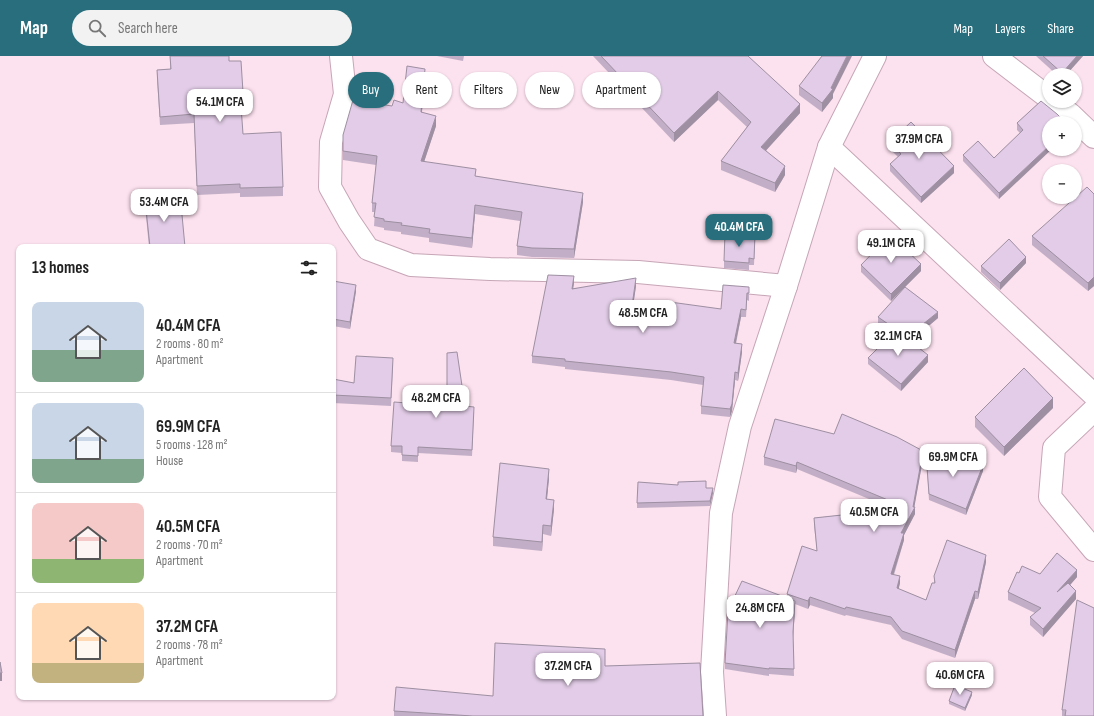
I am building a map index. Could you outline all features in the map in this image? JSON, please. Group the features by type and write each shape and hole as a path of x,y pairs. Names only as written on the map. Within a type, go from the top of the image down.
{"street":[{"path":"341,56 345,94 331,142 330,187 349,221 368,249 411,265 490,269 638,272 786,286"},
{"path":"715,716 712,672 721,513 740,426 786,286 829,147 875,56"},
{"path":"994,56 1042,93"},
{"path":"1062,108 1094,137"},
{"path":"829,147 1094,395"},
{"path":"1094,410 1054,448 1050,497 1094,550"}],"building":[{"path":"170,56 229,56 229,61 241,61 243,92 240,92 243,134 281,132 283,187 240,188 240,184 197,186 194,114 160,117 157,70 171,69"},
{"path":"601,56 748,56 800,104 761,147 785,166 775,183 721,161 751,122 718,91 674,133 650,108 661,108 661,72 616,72"},
{"path":"822,56 847,56 831,88 833,89 822,103 799,86"},
{"path":"1043,56 1077,56 1066,68 1056,68"},
{"path":"407,66 425,69 425,72 406,72"},
{"path":"394,100 402,103 402,108 421,108 421,112 436,116 421,161 476,169 475,176 583,193 574,249 532,248 517,246 522,212 475,205 472,238 429,233 430,229 401,225 402,223 384,221 384,219 374,217 376,203 372,203 377,156 343,151 343,135 351,108 394,108"},
{"path":"1041,101 1042,108 1050,108 1059,116 1042,116 1042,153 999,193 963,155 978,141 994,158 1023,130 1017,123"},
{"path":"911,122 954,166 921,197 890,164 901,154 890,142"},
{"path":"1087,187 1094,194 1094,277 1088,283 1032,236 1068,204 1082,204 1082,191"},
{"path":"163,193 182,215 185,244 150,244 145,200 154,199"},
{"path":"725,233 755,235 754,259 749,258 749,263 724,261"},
{"path":"890,235 921,264 891,294 861,265"},
{"path":"1009,239 1026,257 1000,283 981,266"},
{"path":"548,275 574,276 572,289 636,278 632,306 669,314 670,302 721,309 723,285 749,287 749,293 747,293 746,310 741,309 734,343 742,344 738,373 735,372 732,404 730,409 701,406 704,377 532,356"},
{"path":"336,282 356,285 350,322 336,320"},
{"path":"905,287 938,312 907,337 878,317"},
{"path":"896,330 928,355 901,384 868,358"},
{"path":"457,352 465,406 474,407 472,450 418,447 418,456 402,455 402,446 391,446 394,402 447,406 447,353"},
{"path":"356,356 393,358 391,398 336,395 336,380 354,383"},
{"path":"1024,368 1053,398 1004,447 975,417"},
{"path":"842,414 897,437 923,451 913,507 915,507 901,533 904,533 891,574 900,576 897,588 926,600 932,583 935,583 934,576 947,540 986,555 978,592 975,591 955,650 902,631 891,617 846,607 845,609 810,597 808,601 787,594 802,546 817,551 814,518 907,508 797,462 796,466 764,457 775,419 834,434"},
{"path":"946,450 983,465 966,509 929,494 926,454 941,462"},
{"path":"500,463 549,469 546,499 554,500 551,526 543,525 542,542 493,537"},
{"path":"706,481 706,488 713,488 710,501 637,503 638,482 678,485 678,482"},
{"path":"1057,553 1077,570 1057,592 1068,583 1076,591 1043,629 1030,617 1041,608 1008,592 1017,572 1019,573 1022,566 1040,574"},
{"path":"742,581 795,601 793,632 794,669 769,669 725,663 728,612 731,600 733,600"},
{"path":"1077,600 1094,608 1094,716 1065,716 1066,710 1062,710"},
{"path":"495,643 605,649 605,666 700,663 703,716 473,716 394,711 396,687 493,696"},
{"path":"0,662 2,673 0,673"},
{"path":"955,685 972,692 965,708 949,701"}]}
